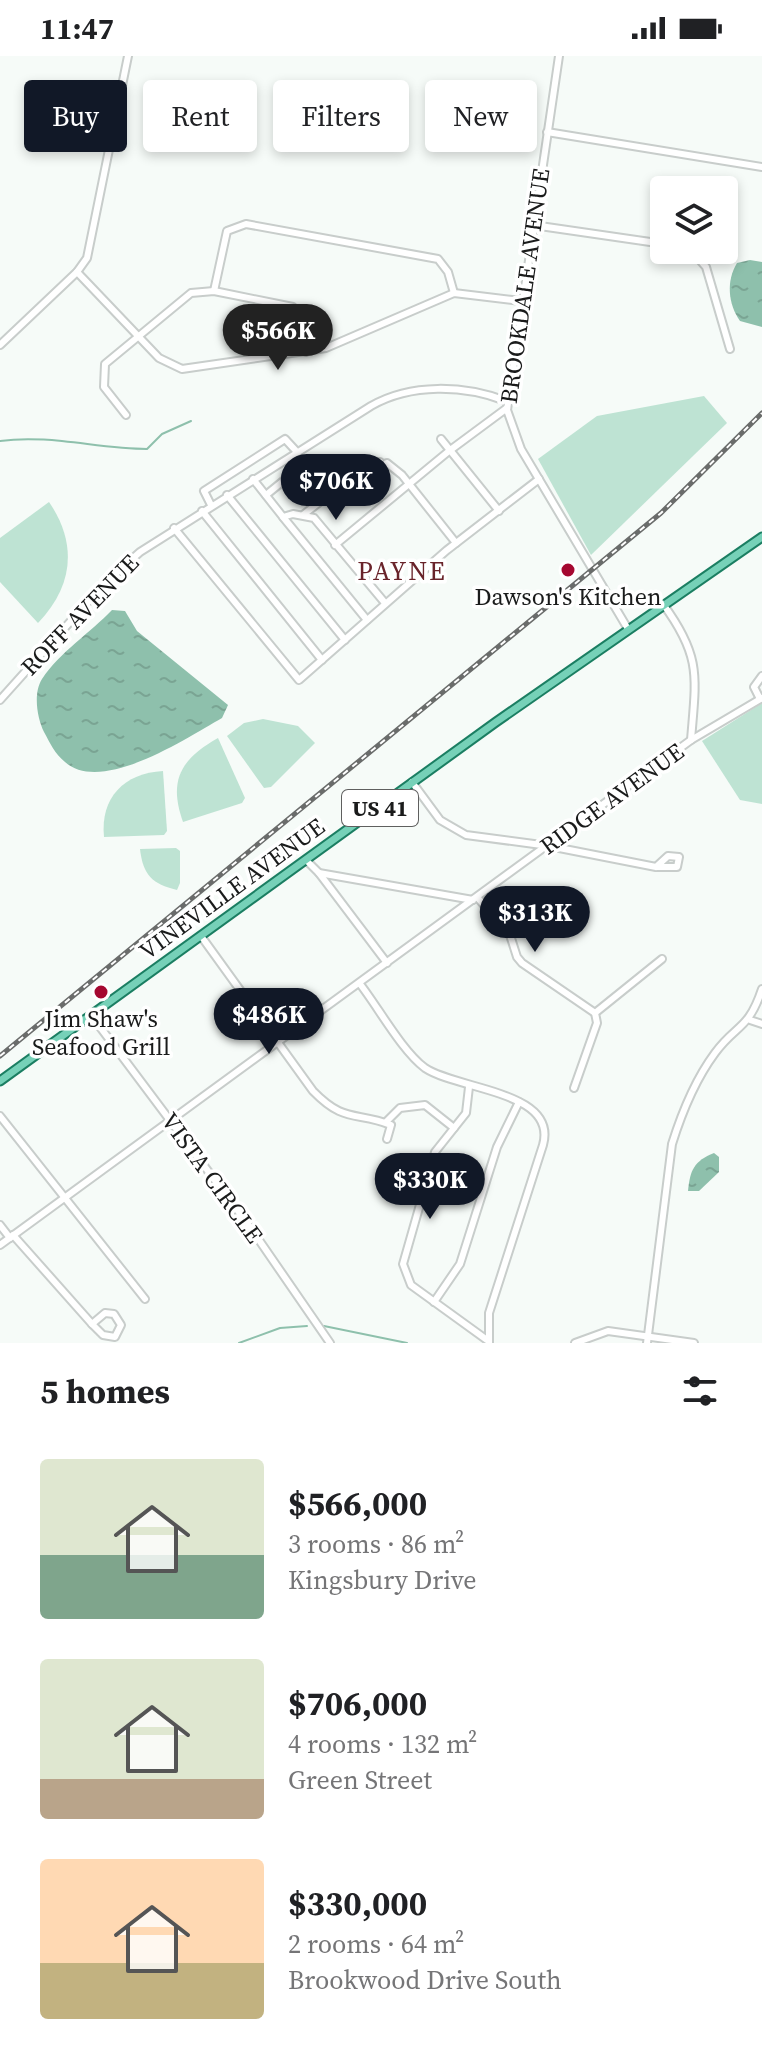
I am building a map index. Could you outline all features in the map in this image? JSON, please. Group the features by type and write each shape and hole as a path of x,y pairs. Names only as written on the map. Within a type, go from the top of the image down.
{"main road":[{"name":"VINEVILLE AVENUE","path":"0,1081 412,782 762,537"}],"street":[{"path":"0,345 77,272 87,258 95,236 128,56"},
{"name":"BROOKDALE AVENUE","path":"559,56 506,405 512,432 628,629"},
{"path":"547,132 762,167"},
{"path":"214,291 227,231 246,224 438,259 448,272 454,293"},
{"path":"533,225 650,242"},
{"path":"703,264 730,349"},
{"path":"77,272 159,358 175,368 223,365 339,344 454,293 521,301"},
{"path":"126,415 106,392 102,375 109,358 183,297 214,291 293,307 302,324 306,352"},
{"name":"ROFF AVENUE","path":"0,700 111,577 174,528 395,393 463,391 506,405"},
{"path":"335,545 506,405"},
{"path":"211,505 204,491 285,439 297,452"},
{"path":"441,439 499,511"},
{"path":"266,495 309,460 387,463 456,543"},
{"path":"303,515 358,472 387,463"},
{"path":"253,479 367,620"},
{"path":"174,528 299,680 456,543 539,479"},
{"path":"227,495 345,640"},
{"path":"202,511 322,660"},
{"path":"283,517 303,515 314,518 385,603"},
{"path":"663,604 687,637 693,657 691,740"},
{"path":"761,698 754,687 762,676"},
{"name":"RIDGE AVENUE","path":"0,1245 691,740 761,698"},
{"path":"412,782 430,808 451,828 470,835 549,846 656,867"},
{"path":"306,860 387,963"},
{"path":"319,873 475,898 510,935 522,963 595,1013 597,1023 574,1088"},
{"path":"201,936 277,1043 328,1107 348,1117 386,1122 391,1125 387,1139"},
{"path":"595,1013 662,959"},
{"path":"360,984 423,1066 469,1087 519,1102 537,1112 545,1127 489,1313 488,1342"},
{"path":"647,1343 672,1144 680,1116 714,1054 750,1020 762,989"},
{"name":"VISTA CIRCLE","path":"91,1015 250,1227 320,1338 330,1343"},
{"path":"750,1020 762,1024"},
{"path":"469,1087 466,1113 435,1152 403,1264 411,1285 488,1342"},
{"path":"434,1302 458,1269 497,1147 519,1102"},
{"path":"386,1122 400,1108 425,1105 454,1128"},
{"path":"0,1116 145,1299"},
{"path":"0,1225 92,1324 109,1337 119,1335 121,1330 118,1319 110,1313 101,1315 92,1324"},
{"path":"653,1313 655,1323 668,1338"},
{"path":"575,1343 608,1331 648,1334 694,1343"}],"shaded area":[{"path":"704,396 727,423 591,555 538,459 597,416"},
{"path":"49,502 64,534 68,565 59,595 38,623 0,582 0,538"},
{"path":"762,703 762,804 740,800 702,741"},
{"path":"263,719 298,726 315,743 271,787 264,788 227,736 244,723"},
{"path":"218,738 245,798 242,803 183,822 177,794 181,772 195,754"},
{"path":"163,771 167,831 164,835 104,837 106,811 117,790 137,777"},
{"path":"176,848 180,851 180,883 177,890 161,885 150,877 140,849"}],"water":[{"path":"762,262 762,327 740,321 736,314 730,285 738,263"},
{"path":"112,610 125,611 137,631 228,705 222,718 145,760 100,772 81,770 61,759 44,732 37,706 39,685 57,660"},
{"path":"714,1153 719,1157 719,1172 699,1191 688,1191 694,1167"}],"waterway":[{"path":"0,441 37,439 147,449 162,434 191,421"},
{"path":"239,1343 280,1328 307,1326"},
{"path":"324,1326 407,1343"}],"railway":[{"path":"0,1056 661,513 762,413"}],"place":[{"name":"Dawson's Kitchen","path":"568,570"},
{"name":"Jim Shaw's Seafood Grill","path":"101,992"}],"district":[{"name":"PAYNE","path":"402,571"}]}
